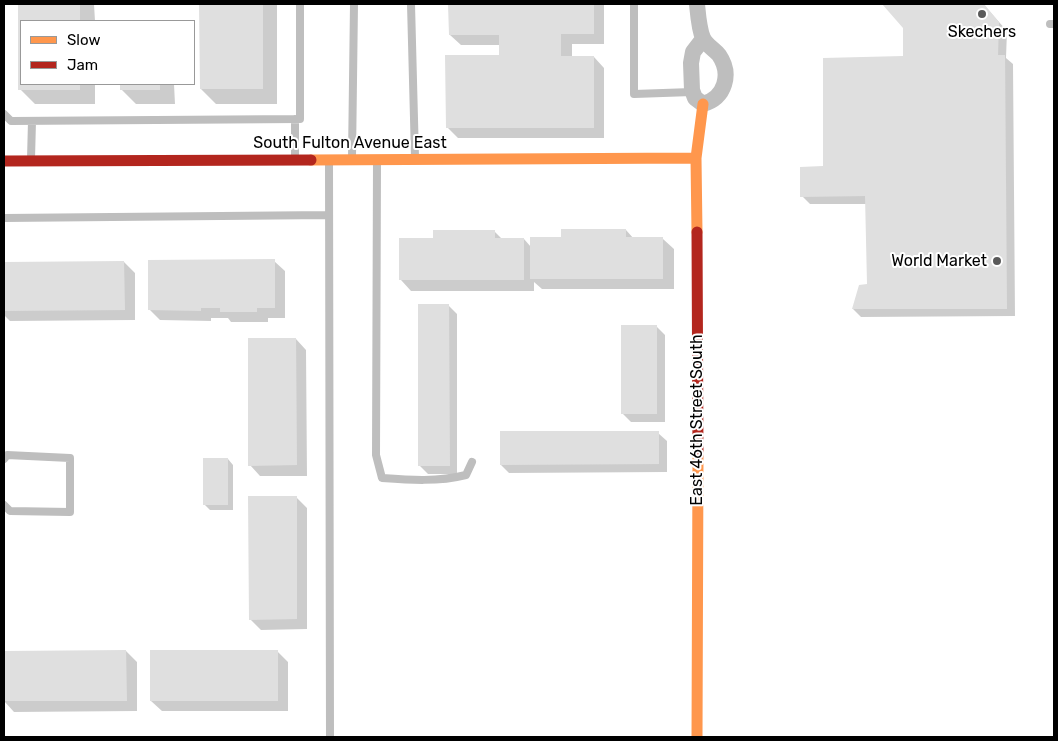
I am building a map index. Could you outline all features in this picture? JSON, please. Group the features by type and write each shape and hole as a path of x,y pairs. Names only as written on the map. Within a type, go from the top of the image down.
{"street":[{"path":"697,4 703,39 718,55 726,76 720,95 712,101 698,98"},
{"name":"East 46th Street South","path":"697,737 698,300 696,158 698,98 693,52 703,39"},
{"name":"South Fulton Avenue East","path":"4,161 696,158"}],"lane":[{"path":"4,114 10,121 300,119 300,4"},
{"path":"352,160 354,4"},
{"path":"411,4 416,159"},
{"path":"634,4 634,94 698,98"},
{"path":"294,160 295,119"},
{"path":"31,161 32,121"},
{"path":"377,159 376,455 382,478 438,480 454,478 466,475 472,462"},
{"path":"329,160 330,737"},
{"path":"4,218 329,215"},
{"path":"4,459 8,455 70,458 70,512 10,511 4,505"}],"building":[{"path":"18,4 80,4 80,20 20,20 20,85 80,85 80,90 18,90"},
{"path":"199,4 263,4 263,89 200,89"},
{"path":"448,4 594,4 594,34 561,34 561,56 594,56 594,128 446,128 445,55 499,55 499,35 449,35"},
{"path":"882,4 984,4 999,22 998,55 1005,55 1007,309 852,309 859,285 867,284 865,196 800,197 800,167 823,166 823,58 903,56 903,28"},
{"path":"120,85 160,85 160,90 120,90"},
{"path":"561,229 626,229 626,237 663,237 663,279 530,279 530,237 561,237"},
{"path":"433,230 495,230 495,238 524,238 524,280 399,280 399,238 433,238"},
{"path":"275,259 275,308 257,308 257,312 220,312 220,308 201,308 201,311 148,310 148,260"},
{"path":"124,261 125,310 4,311 4,262"},
{"path":"418,304 449,304 450,466 418,466"},
{"path":"621,325 657,325 657,414 621,414"},
{"path":"248,338 296,338 297,465 248,466"},
{"path":"500,431 659,431 659,464 500,465"},
{"path":"203,458 228,458 228,505 203,505"},
{"path":"248,496 297,496 297,619 249,620"},
{"path":"126,650 127,701 4,701 4,651"},
{"path":"150,650 278,650 278,701 150,701"}],"traffic: slow":[{"path":"697,232 696,158 703,104"},
{"path":"311,160 696,158"},
{"path":"697,737 698,455"}],"traffic: jam":[{"path":"4,161 311,160"},
{"path":"697,232 698,455"}],"place":[{"name":"Skechers","path":"982,14"},
{"name":"World Market","path":"997,261"}]}
